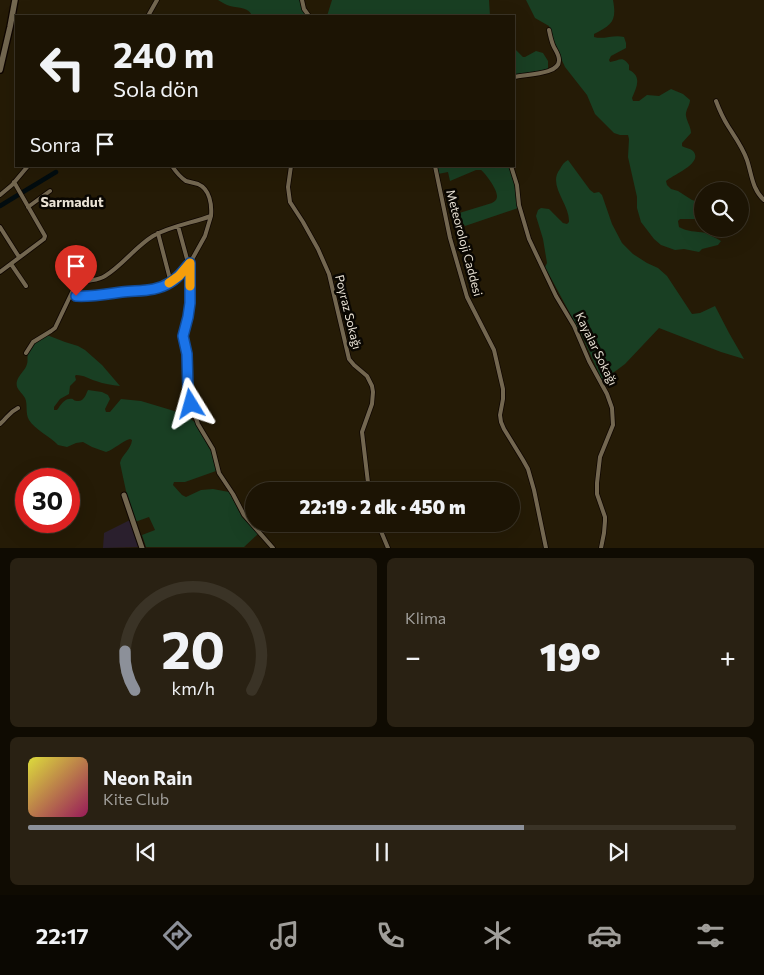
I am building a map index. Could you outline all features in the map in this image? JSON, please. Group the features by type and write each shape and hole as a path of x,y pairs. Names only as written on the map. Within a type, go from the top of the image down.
{"main road":[{"path":"0,70 15,0"}],"street":[{"path":"149,15 157,0"},
{"path":"302,0 304,9 308,15"},
{"path":"515,77 551,71 557,66 559,61 549,30"},
{"path":"716,100 724,119 746,157 754,187 764,200"},
{"path":"0,195 27,167"},
{"path":"71,295 88,296 160,288 179,276 190,263 205,236 211,216 210,202 206,191 200,185 184,179 173,167"},
{"name":"Poyraz Sokağı","path":"291,167 288,187 290,202 304,222 329,274 350,358 354,365 368,376 372,386 372,404 362,432 368,482"},
{"name":"Meteoroloji Caddesi","path":"435,167 450,238 467,297 496,356 504,395 500,415 501,422 528,469 546,548"},
{"name":"Kayalar Sokağı","path":"511,167 517,185 519,205 529,239 556,296 574,326 612,408 613,425 603,449 597,474 597,494 605,516 601,548"},
{"path":"0,272 44,239 45,236 14,182"},
{"path":"28,207 50,191"},
{"path":"26,353 33,342 54,328 77,284 105,276 158,233 211,216"},
{"path":"178,226 190,263 190,303 183,336 187,354 188,390 191,404 212,449 219,473 244,515 273,548"},
{"path":"0,227 19,257"},
{"path":"158,233 171,282"},
{"path":"11,264 26,286"},
{"path":"0,424 9,413 18,408"},
{"path":"124,495 142,548"},
{"path":"381,532 388,548"}],"shaded area":[{"path":"130,520 139,547 103,548 104,533"}],"green space":[{"path":"218,0 300,0 306,15 252,15 246,9 228,6"},
{"path":"332,0 489,0 490,15 327,15"},
{"path":"526,0 613,0 614,13 612,22 594,34 594,37 624,37 626,48 611,56 609,60 610,62 620,59 624,60 629,65 629,70 636,75 637,82 632,98 633,101 639,101 647,95 659,96 671,89 683,94 690,100 686,114 691,133 682,143 682,146 693,151 695,155 694,160 686,168 666,181 671,189 694,201 694,219 680,219 678,221 679,227 694,231 694,237 713,237 721,241 718,245 702,249 699,252 684,249 675,250 661,245 654,239 641,222 637,208 637,197 628,157 628,135 614,133 595,114 587,95 565,67 553,41 549,26 535,18"},
{"path":"515,49 523,57 536,51 543,53 548,61 548,70 515,75"},
{"path":"568,160 590,190 594,193 599,192 602,195 612,224 622,243 633,254 658,268 667,276 692,314 700,313 715,306 744,359 659,328 625,364 602,380 581,334 545,267 547,263 543,239 536,216 541,208 549,209 563,223 567,224 569,222 556,182 557,175"},
{"path":"437,167 510,167 518,208 465,226 456,214 492,203 497,198 495,190 481,170 476,170 450,181 448,172 438,174"},
{"path":"47,335 78,346 102,365 120,386 76,375 76,380 70,386 69,394 60,399 54,410 57,410 67,399 81,400 88,390 108,395 110,399 105,409 106,412 110,412 121,399 141,401 185,415 196,423 213,455 216,471 185,482 174,482 173,485 186,497 201,490 213,489 229,492 245,520 245,532 256,532 258,534 244,547 146,547 142,535 155,530 149,517 135,522 120,463 132,440 127,440 106,452 83,442 67,447 58,445 29,420 26,400 18,388 17,381 26,366 28,353 36,342"}],"waterway":[{"path":"23,192 56,172"},
{"path":"0,206 18,195"}],"slow traffic":[{"path":"169,283 175,280 190,263 190,286"}],"district":[{"name":"Sarmadut","path":"72,202"}],"route":[{"path":"76,296 155,290 175,280 190,263 190,303 183,336 187,354 188,390 191,404"}]}
